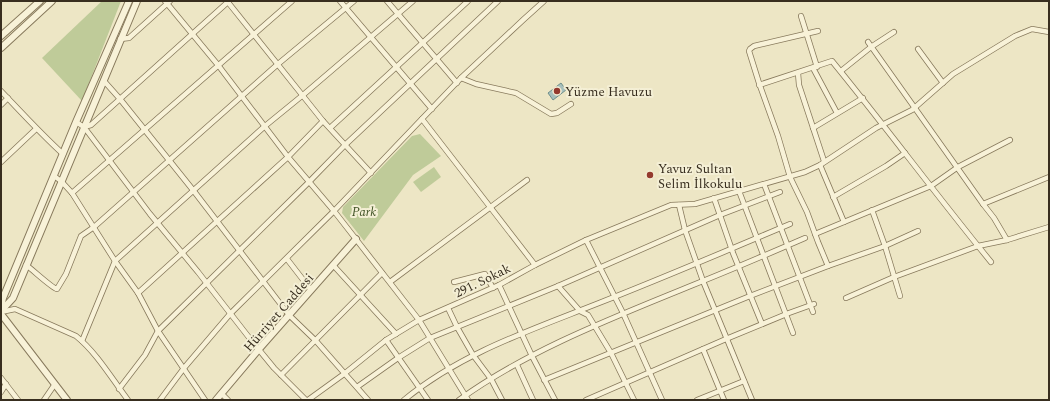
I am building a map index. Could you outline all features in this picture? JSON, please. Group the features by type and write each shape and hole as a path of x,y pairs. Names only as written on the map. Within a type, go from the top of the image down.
{"street":[{"path":"1,36 40,1"},
{"path":"1,48 52,1"},
{"path":"1,307 3,298 76,122 129,1"},
{"path":"1,312 12,298 137,1"},
{"path":"84,127 91,125 228,1 323,121 371,173"},
{"path":"72,193 292,1"},
{"path":"340,1 432,109"},
{"path":"26,265 57,289 66,274 81,236 94,227 278,64 354,1"},
{"path":"387,1 457,83"},
{"path":"82,341 115,261 265,126 413,1"},
{"path":"330,128 468,1"},
{"path":"119,389 145,355 158,331 345,145 498,1"},
{"path":"167,400 161,398 184,368 230,314 334,211 461,78 544,1"},
{"path":"120,39 129,38 167,2 419,320 467,398"},
{"path":"801,16 807,33 815,67 837,113"},
{"name":"291. Sokak","path":"307,400 344,374 386,340 419,320 493,288 586,240 671,205 694,204 805,172 915,107 953,74 1015,36 1032,29 1049,32"},
{"path":"818,31 754,46 750,49 759,85 778,136 790,177 807,212 828,266"},
{"path":"841,71 871,47 894,32"},
{"path":"868,42 994,218 1007,240"},
{"path":"918,49 943,83"},
{"path":"759,85 832,61 863,98 930,186 991,262"},
{"path":"798,73 799,84 822,163 833,197 844,222"},
{"path":"461,78 476,84 516,93 551,114 557,113 571,104"},
{"path":"104,81 193,190 290,315 316,341 368,400"},
{"path":"1,91 27,117 36,129 63,154"},
{"path":"1,105 8,98"},
{"path":"813,128 863,98"},
{"path":"422,119 535,265"},
{"path":"138,293 288,156 323,121"},
{"path":"76,122 84,127 109,162 157,223 259,349 281,375 307,400"},
{"path":"1,162 36,129"},
{"path":"815,234 930,186 958,167 1010,140"},
{"path":"833,197 905,153"},
{"path":"54,176 72,193 115,261 138,293 158,331 205,400"},
{"path":"983,204 1049,177"},
{"path":"390,282 527,180"},
{"path":"764,184 799,277 812,304 814,312"},
{"path":"739,191 793,333"},
{"path":"357,387 398,358 430,338 558,286 720,215 780,192"},
{"path":"714,198 738,266 762,324"},
{"path":"679,205 685,230 703,282 752,400"},
{"path":"872,210 885,246 900,296"},
{"path":"404,400 449,368 521,333 580,311 790,224"},
{"path":"846,298 978,246 1007,240 1049,226"},
{"path":"544,380 714,310 828,266 885,246 918,231"},
{"path":"459,400 467,398 491,379 532,356 623,313 703,282 805,238"},
{"name":"Hürriyet Caddesi","path":"216,400 356,239"},
{"path":"586,240 623,313 648,372 662,400"},
{"path":"287,259 311,290"},
{"path":"333,265 396,334"},
{"path":"281,375 382,273"},
{"path":"454,282 485,274 493,288"},
{"path":"499,285 532,356 555,400"},
{"path":"558,286 580,311 588,315 611,353 634,400"},
{"path":"586,400 648,372 812,304"},
{"path":"448,308 473,355 491,379 502,400"},
{"path":"1,312 15,309 69,333 82,341 128,400"},
{"path":"1,312 67,400"},
{"path":"386,340 428,400"},
{"path":"703,349 724,400"},
{"path":"517,365 533,400"},
{"path":"1,378 18,400"},
{"path":"697,400 744,381"},
{"path":"1,392 6,384"},
{"path":"44,400 56,384"},
{"path":"222,394 228,400"}],"green space":[{"path":"102,1 121,1 82,101 42,58"},
{"name":"Park","path":"420,134 441,156 413,175 364,241 342,213 343,207 412,136"},
{"path":"434,167 441,177 421,192 413,182"}],"water":[{"name":"Yüzme Havuzu","path":"561,83 566,90 553,100 548,93"}],"place":[{"name":"Yüzme Havuzu","path":"557,91"},
{"name":"Yavuz Sultan Selim İlkokulu","path":"650,175"}]}
